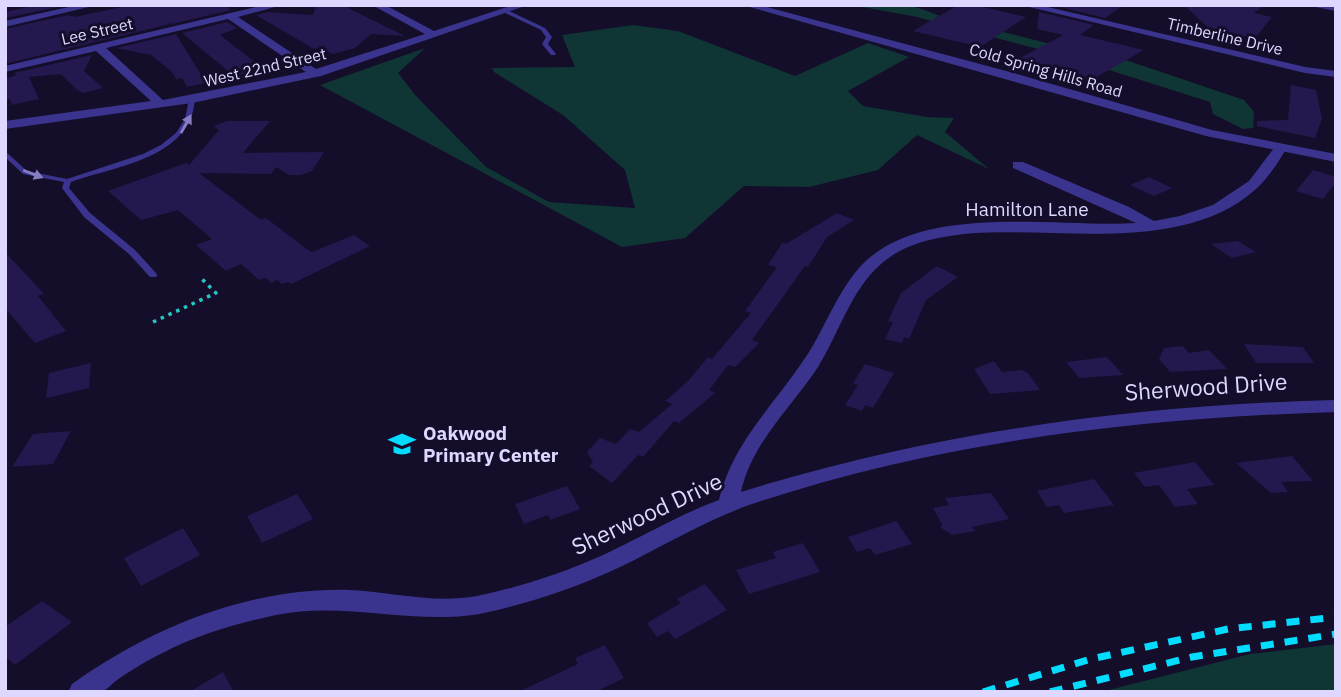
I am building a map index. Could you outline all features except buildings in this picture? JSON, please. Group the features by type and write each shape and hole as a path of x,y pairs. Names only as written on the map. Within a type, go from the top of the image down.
{"street":[{"path":"5,24 92,5"},
{"name":"Lee Street","path":"5,69 277,5"},
{"path":"377,5 433,34"},
{"name":"West 22nd Street","path":"5,125 192,99 317,74 523,5"},
{"name":"Cold Spring Hills Road","path":"748,5 979,66 1192,130 1279,151 1336,158"},
{"name":"Timberline Drive","path":"1026,5 1292,67 1336,74"},
{"path":"1310,5 1336,8"},
{"path":"230,16 317,74"},
{"path":"98,47 161,104"},
{"name":"Hamilton Lane","path":"728,504 738,467 773,414 810,366 865,271 887,252 919,237 975,228 1111,229 1151,225 1200,215 1249,188 1279,151"},
{"path":"1018,165 1124,210 1151,225"},
{"name":"Sherwood Drive","path":"81,692 136,655 216,620 287,604 348,600 405,607 470,607 547,588 613,560 667,529 728,504 858,467 965,443 1038,431 1199,413 1336,406"}],"lane":[{"path":"505,11 543,29 549,37 546,48 552,54"},
{"path":"5,153 25,173 68,181 153,153 169,144 187,125 192,99"},
{"path":"68,181 65,188 67,194 153,275"}],"path":[{"path":"153,322 216,293 201,278"}],"green space":[{"path":"852,5 906,5 1074,50 1105,53 1244,100 1254,112 1253,128 1243,129 1213,114 1210,102 1068,57 917,17"},
{"path":"633,25 678,31 795,76 868,43 909,57 848,91 863,106 927,117 954,118 945,132 989,169 917,135 878,170 809,187 744,186 685,238 622,247 320,85 425,48 398,73 416,96 486,167 549,202 635,208 625,170 563,115 494,72 492,68 575,67 562,35"},
{"path":"1336,644 1336,692 1101,692 1250,654"}],"railway":[{"path":"983,692 1091,659 1228,629 1336,617"},
{"path":"1050,692 1192,657 1336,634"}],"place":[{"name":"Oakwood Primary Center","path":"402,444"}]}
